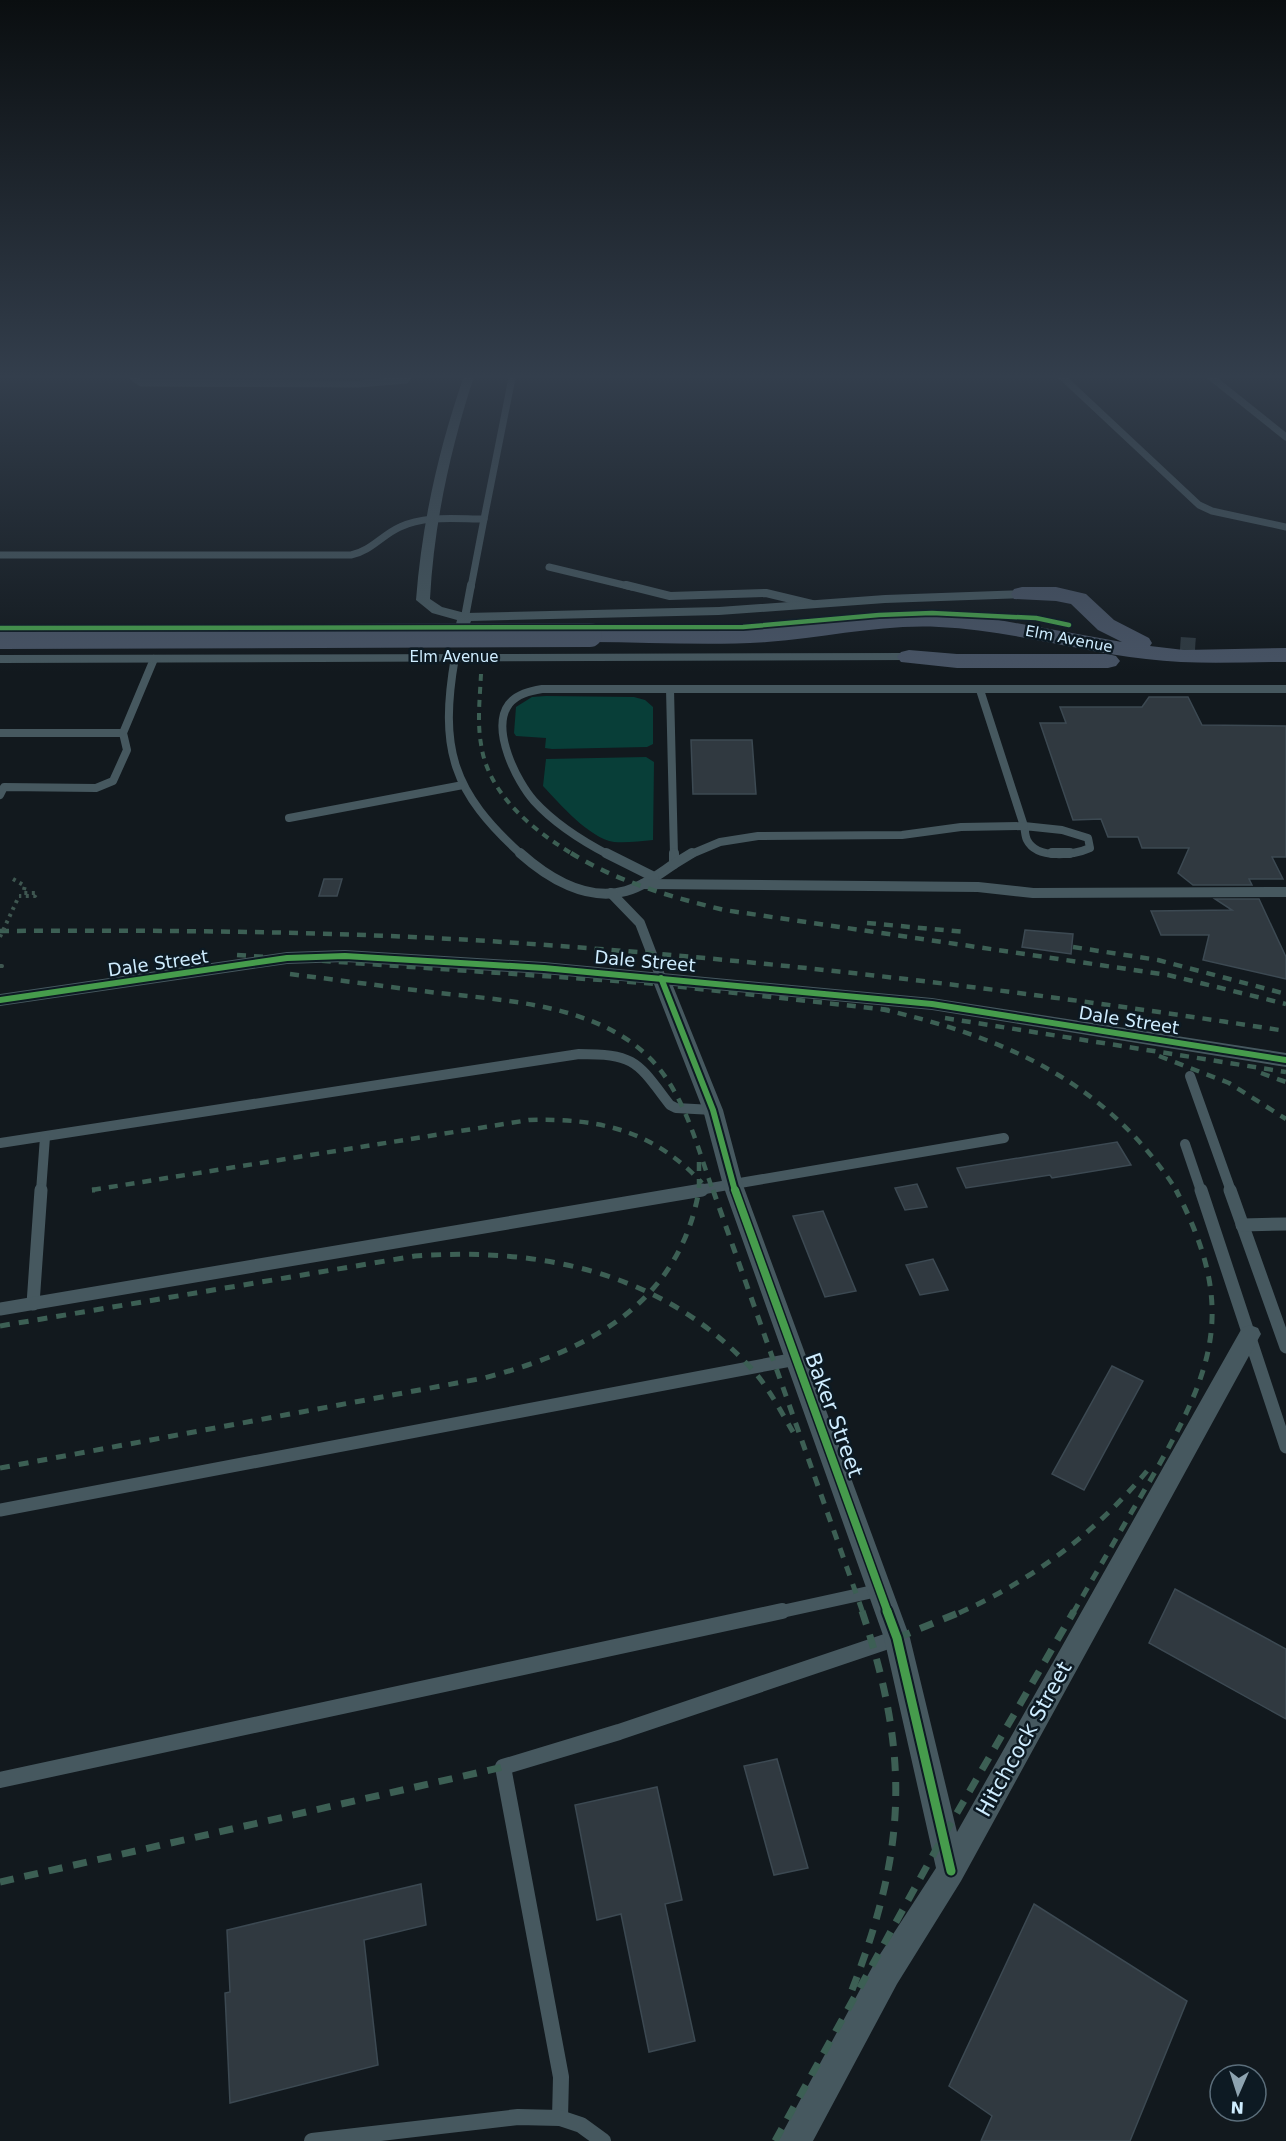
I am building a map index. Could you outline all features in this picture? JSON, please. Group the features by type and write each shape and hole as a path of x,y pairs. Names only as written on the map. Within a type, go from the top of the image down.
{"main road":[{"path":"1022,594 1071,597 1084,603 1113,630 1142,644 1184,655 1263,655"},
{"path":"1002,626 1055,628 1069,625 1077,618 1074,608 1063,601 1047,596 1022,594"},
{"path":"1092,644 1100,629 1097,617"},
{"path":"0,637 765,635 869,621 932,620 958,625 970,631 975,640 973,647 959,654 909,657"},
{"name":"Elm Avenue","path":"932,620 1002,626 1138,652 1184,655"},
{"path":"909,657 957,662 1184,655 1286,655"}],"street":[{"path":"443,473 433,519 423,600 439,612 465,617 697,612 897,598 1022,594"},
{"path":"455,657 465,617"},
{"name":"Elm Avenue","path":"0,659 909,657"},
{"name":"Dale Street","path":"0,1000 319,955 544,968 932,1004 1286,1060"},
{"name":"Baker Street","path":"661,978 712,1110 733,1185 897,1638 951,1871"},
{"name":"Hitchcock Street","path":"795,2141 886,1973 951,1871 1250,1334"}],"lane":[{"path":"465,617 493,473"},
{"path":"1163,473 1198,506 1286,527"},
{"path":"0,555 356,554 365,551 402,525 433,519 484,519"},
{"path":"549,567 670,596 766,593 812,604"},
{"path":"455,657 449,704 448,739 456,772 463,785 492,828 534,863 575,888 611,893 626,891 643,884 688,855 719,842 761,836 913,834 962,827 1024,827 1078,833 1088,838 1090,848 1080,854 1047,852 1034,849 1027,841 1024,827 980,690"},
{"path":"0,795 4,787 96,788 110,784 115,779 126,750 123,733 154,659"},
{"path":"669,689 674,864"},
{"path":"654,877 585,842 533,801 510,762 503,736 503,713 513,699 530,691 669,689 1286,689"},
{"path":"0,732 123,733"},
{"path":"289,818 463,785"},
{"path":"643,884 978,887 1033,893 1286,892"},
{"path":"611,893 640,924 661,978"},
{"path":"0,1143 579,1054 610,1054 634,1060 642,1066 669,1105 676,1108 712,1110"},
{"path":"1190,1076 1286,1347"},
{"path":"33,1304 45,1137"},
{"path":"0,1309 1004,1138"},
{"path":"1185,1144 1286,1447"},
{"path":"1242,1225 1286,1224"},
{"path":"0,1510 796,1359"},
{"path":"0,1780 880,1590"},
{"path":"560,2118 561,2077 503,1767 620,1732 897,1638"},
{"path":"312,2141 518,2117 560,2118 581,2125 603,2141"}],"path":[{"path":"0,937 19,896 35,896 37,893 23,893 26,886 13,879"}],"shaded area":[{"path":"532,697 634,697 645,700 653,707 653,744 647,747 552,749 545,748 546,738 516,736 514,733 516,707"},
{"path":"646,757 654,762 653,840 614,842 604,839 566,811 543,786 546,759"}],"building":[{"path":"1149,697 1188,697 1202,725 1286,726 1286,857 1272,857 1283,879 1249,879 1252,885 1193,885 1178,873 1189,848 1142,848 1138,837 1108,837 1101,819 1073,820 1040,723 1066,723 1060,707 1142,707"},
{"path":"691,740 752,740 756,794 693,794"},
{"path":"324,879 342,879 337,896 319,896"},
{"path":"1215,899 1259,899 1286,957 1286,979 1203,960 1209,935 1161,935 1151,911 1232,910"},
{"path":"1025,930 1073,934 1071,954 1022,947"},
{"path":"1117,1142 1131,1165 1052,1178 1050,1175 966,1188 957,1168"},
{"path":"917,1184 927,1207 905,1210 895,1188"},
{"path":"823,1211 856,1291 825,1297 793,1216"},
{"path":"933,1259 948,1290 920,1295 906,1265"},
{"path":"1112,1366 1143,1381 1084,1490 1052,1474"},
{"path":"1175,1589 1286,1649 1286,1719 1149,1643"},
{"path":"777,1759 808,1868 774,1875 744,1766"},
{"path":"657,1787 682,1900 665,1904 695,2041 649,2052 621,1914 597,1920 575,1805"},
{"path":"421,1884 426,1925 364,1940 378,2065 230,2103 225,1993 230,1992 227,1930"},
{"path":"1034,1904 1187,2001 1130,2141 981,2141 992,2116 949,2086"}],"tunnel":[{"path":"1180,649 1195,650"}],"railway":[{"path":"481,674 479,709 481,744 485,762 493,779 503,795 528,822 571,853"},
{"path":"571,853 645,888 724,910 1168,975 1286,1004"},
{"path":"867,923 965,932"},
{"path":"0,931 304,933 587,948 888,977 1087,1002 1286,1031"},
{"path":"1073,947 1158,960 1286,994"},
{"path":"237,955 645,983 882,1009"},
{"path":"290,974 521,1003 582,1018 610,1030 636,1046 658,1067 668,1081 691,1127 713,1191"},
{"path":"882,1009 889,1010"},
{"path":"882,1009 969,1034 1049,1069 1085,1092 1118,1120 1149,1153 1177,1191"},
{"path":"945,1018 1286,1072"},
{"path":"1159,1056 1229,1083 1286,1119"},
{"path":"1261,1073 1286,1082"},
{"path":"95,1190 92,1190 529,1120 579,1122 623,1131 644,1139 664,1151 699,1180"},
{"path":"699,1162 699,1180"},
{"path":"699,1180 702,1183"},
{"path":"699,1180 699,1190"},
{"path":"649,1293 672,1264 688,1230 699,1190"},
{"path":"713,1190 863,1613"},
{"path":"1073,1613 1173,1440 1203,1371 1210,1338 1212,1305 1207,1270 1195,1232 1176,1190"},
{"path":"0,1326 415,1256 462,1254 508,1256 553,1262 596,1272 649,1293"},
{"path":"0,1468 484,1378 559,1353 592,1337 623,1317 649,1293"},
{"path":"649,1293 678,1308 715,1335 750,1367 773,1398 793,1432"},
{"path":"959,1613 1012,1586 1061,1553 1106,1515 1147,1471"},
{"path":"852,1990 884,1891 892,1846 896,1802 894,1757 888,1711 878,1663 862,1611"},
{"path":"897,1638 963,1611"},
{"path":"775,2141 943,1837 1074,1611"},
{"path":"0,1882 503,1767"}],"cycle path":[{"path":"0,628 743,627 879,615 932,613 1036,618 1069,625"},
{"path":"0,1000 287,958 345,956 544,968 932,1004 1286,1060"},
{"path":"661,978 713,1110 733,1185 897,1638 951,1871"}]}
